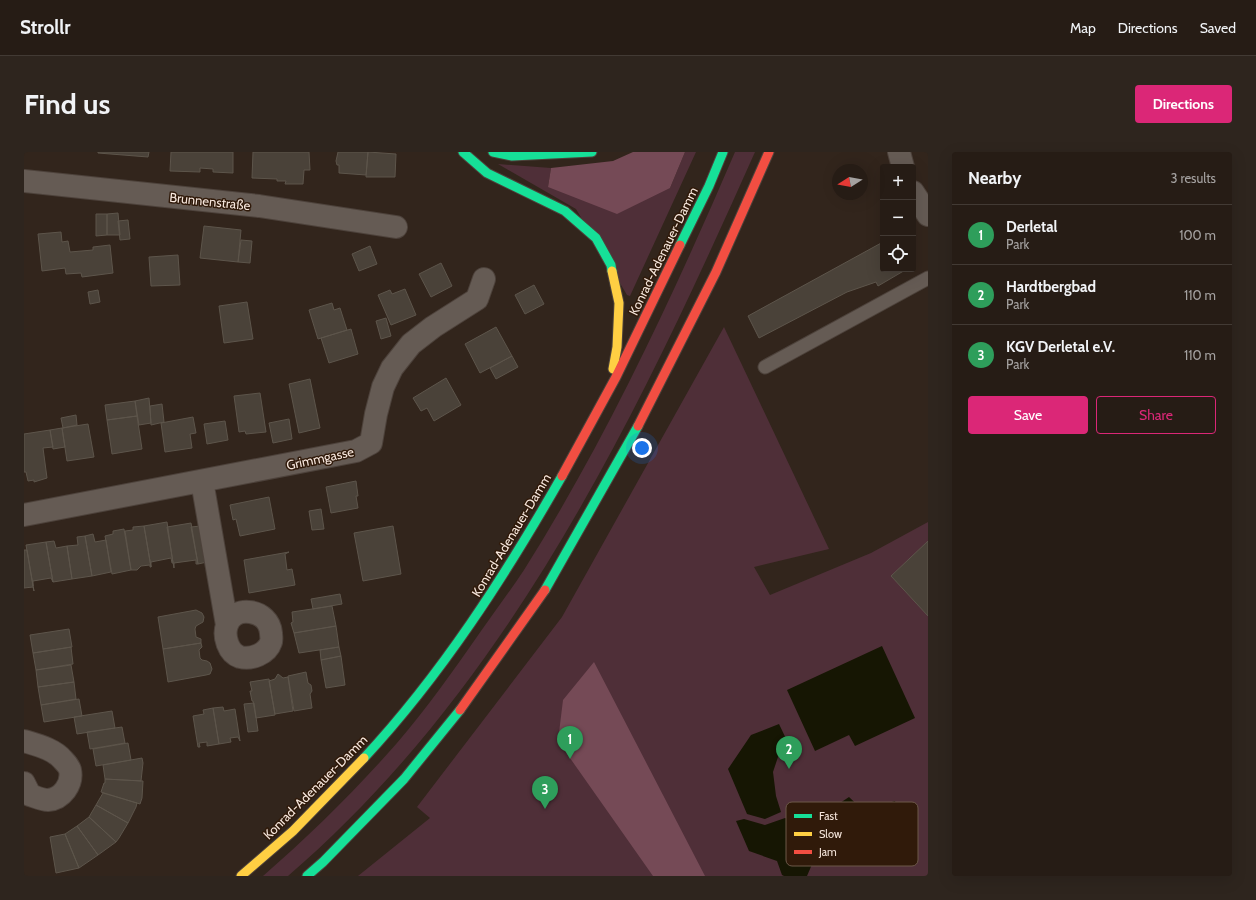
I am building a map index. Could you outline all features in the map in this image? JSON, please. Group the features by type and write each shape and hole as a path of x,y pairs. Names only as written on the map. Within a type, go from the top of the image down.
{"main road":[{"path":"463,152 486,173 565,211 596,238 611,265 619,303 617,347 608,394"},
{"path":"493,152 512,156 592,152"},
{"name":"Konrad-Adenauer-Damm","path":"241,876 296,828 381,740 421,691 478,614 538,519 608,394 709,186 723,152"},
{"path":"307,876 323,862 404,779 440,736 478,686 551,582 648,409 716,272 769,152"}],"street":[{"path":"899,152 902,164"},
{"name":"Brunnenstraße","path":"24,181 259,206 396,227"},
{"path":"916,197 928,215"},
{"name":"Grimmgasse","path":"24,515 356,451 371,443 382,387 392,368 411,344 427,331 477,299 484,279"},
{"path":"202,481 227,626"},
{"path":"24,741 49,750 62,759 70,770 69,784 61,796 49,800 30,795 24,783"}],"lane":[{"path":"765,367 928,278"}],"shaded area":[{"path":"633,152 685,152 670,188 617,214 548,187 551,168 613,161"},
{"path":"685,152 696,152 630,296 627,295 576,209 498,164 551,168 548,187 670,188"},
{"path":"735,152 755,152 664,349 614,446 561,541 502,632 438,719 367,801 288,876 263,876 332,812 397,743 461,660 524,570 611,418 688,260"},
{"path":"724,327 829,549 754,567 770,595 871,553 928,522 928,876 358,876 430,818 417,807 562,617"},
{"path":"882,646 915,718 855,746 849,735 815,751 787,690"},
{"path":"594,662 705,876 653,876 558,741 563,700"},
{"path":"779,724 790,747 780,751 773,772 776,796 781,812 765,819 747,814 728,769 751,735"},
{"path":"849,797 854,802 842,802"},
{"path":"785,818 786,866 811,866 807,876 784,876 782,875 777,861 749,851 736,821 744,819 765,825"}],"building":[{"path":"98,152 149,152 148,157"},
{"path":"171,152 233,152 233,173 213,172 213,169 200,168 200,172 170,171"},
{"path":"253,152 309,152 310,170 304,170 303,184 285,184 286,181 277,181 277,179 252,178"},
{"path":"338,152 368,152 366,175 339,173 339,165 337,165 336,161"},
{"path":"368,152 396,154 395,177 366,177"},
{"path":"118,213 120,235 107,235 107,214"},
{"path":"96,214 107,214 107,235 96,236"},
{"path":"128,220 130,239 120,240 118,221"},
{"path":"204,226 241,230 238,262 200,258"},
{"path":"61,232 62,242 68,241 70,252 93,250 93,247 110,245 113,273 82,277 81,273 66,274 65,268 42,271 38,234"},
{"path":"241,240 252,241 250,263 238,262"},
{"path":"880,244 880,272 902,272 878,286 876,282 847,292 759,338 748,316"},
{"path":"370,246 377,264 359,271 352,254"},
{"path":"178,255 180,285 151,286 149,257"},
{"path":"441,263 452,286 431,297 419,274"},
{"path":"534,285 544,304 525,314 515,295"},
{"path":"405,289 416,315 391,325 378,295 390,290 392,294"},
{"path":"98,290 100,302 90,304 88,292"},
{"path":"247,302 253,339 224,343 219,306"},
{"path":"332,303 334,310 340,308 347,330 318,339 309,310"},
{"path":"386,318 391,336 381,339 376,321"},
{"path":"496,327 512,356 480,373 465,344"},
{"path":"351,329 358,354 329,363 321,338"},
{"path":"512,356 518,367 496,379 490,368"},
{"path":"446,378 461,405 434,421 427,408 421,411 413,398"},
{"path":"310,379 320,428 299,433 289,384"},
{"path":"260,393 266,432 246,434 245,431 239,432 234,396"},
{"path":"149,398 151,423 139,425 135,401"},
{"path":"135,401 137,416 107,420 105,405"},
{"path":"162,404 164,422 151,425 150,406"},
{"path":"76,415 77,425 63,428 61,418"},
{"path":"137,416 142,449 112,454 107,420"},
{"path":"193,417 196,433 190,434 192,448 165,452 161,423"},
{"path":"289,419 292,439 273,443 269,423"},
{"path":"225,421 228,440 207,444 204,424"},
{"path":"88,424 94,457 67,461 62,428"},
{"path":"62,428 65,447 53,449 50,430"},
{"path":"50,430 53,447 43,448 47,478 34,482 34,480 28,481 26,472 24,472 24,434"},
{"path":"356,481 358,508 331,513 326,487"},
{"path":"269,497 275,529 240,536 236,519 233,520 230,505"},
{"path":"321,509 324,529 312,530 309,511"},
{"path":"167,522 173,563 171,558 151,562 151,567 144,526"},
{"path":"191,523 198,564 196,564 196,560 174,563 174,568 167,527"},
{"path":"144,526 151,567 150,565 141,566 137,570 131,570 125,531 133,530 133,527"},
{"path":"201,526 207,562 198,564 191,527"},
{"path":"393,526 401,574 363,581 354,533"},
{"path":"124,529 131,570 112,574 105,536 113,534 113,531"},
{"path":"93,534 95,542 106,540 111,572 92,576 85,536"},
{"path":"85,536 92,576 72,579 67,546 78,545 77,537"},
{"path":"54,541 56,548 67,546 72,579 53,582 46,542"},
{"path":"928,541 928,616 891,576"},
{"path":"46,542 53,582 51,578 33,581 33,586 26,545"},
{"path":"24,550 27,550 34,591 33,587 24,588"},
{"path":"289,552 285,554 287,570 292,569 295,585 249,593 244,560"},
{"path":"340,594 342,604 313,609 311,599"},
{"path":"332,606 336,626 294,633 291,623 293,622 292,612"},
{"path":"196,610 202,613 204,617 203,622 196,626 195,629 196,637 201,639 201,643 163,649 158,617"},
{"path":"336,626 339,647 299,653 294,633"},
{"path":"69,629 72,647 33,653 30,635"},
{"path":"201,643 202,647 199,650 200,658 210,663 212,669 210,674 168,682 163,649"},
{"path":"71,647 73,664 36,670 33,653"},
{"path":"339,647 341,656 321,660 320,650"},
{"path":"341,656 345,685 326,688 321,660"},
{"path":"71,665 74,682 38,687 36,670"},
{"path":"306,672 308,683 311,685 312,691 310,694 312,708 294,711 288,676"},
{"path":"278,674 283,678 288,677 293,711 275,714 269,681 275,679"},
{"path":"269,679 275,715 256,718 250,691 252,691 250,682"},
{"path":"74,682 76,699 41,705 38,687"},
{"path":"79,699 82,716 44,722 41,705"},
{"path":"254,703 258,731 248,732 244,704"},
{"path":"223,707 224,711 235,709 240,741 238,737 230,738 231,742 219,744 213,708"},
{"path":"213,708 219,744 207,746 207,742 199,743 200,747 198,747 193,716 204,714 203,710"},
{"path":"112,711 115,728 77,734 74,717"},
{"path":"122,727 125,743 90,749 87,732"},
{"path":"128,743 131,760 96,766 93,749"},
{"path":"142,758 143,763 141,781 105,779 103,765"},
{"path":"105,779 143,781 142,798 140,804 101,792"},
{"path":"103,793 137,803 128,823 96,805"},
{"path":"96,805 128,823 116,842 89,817"},
{"path":"89,817 116,842 98,855 77,826"},
{"path":"77,826 98,855 79,868 65,834"},
{"path":"65,834 79,868 56,873 50,837"}],"traffic: fast":[{"path":"463,152 487,173 565,211 596,238 611,265 612,271"},
{"path":"493,152 512,156 592,152"},
{"path":"680,245 709,186 723,152"},
{"path":"545,590 638,426"},
{"path":"364,758 420,693 471,623 518,550 562,476"},
{"path":"307,876 323,862 404,779 460,710"}],"traffic: slow":[{"path":"612,271 619,303 617,347 613,369"},
{"path":"241,876 293,831 364,758"}],"traffic: jam":[{"path":"638,426 716,272 769,152"},
{"path":"562,476 616,377 680,245"},
{"path":"460,710 545,590"}],"place":[{"name":"Derletal","path":"570,759"},
{"name":"Hardtbergbad","path":"789,769"},
{"name":"KGV Derletal e.V.","path":"545,809"}]}
